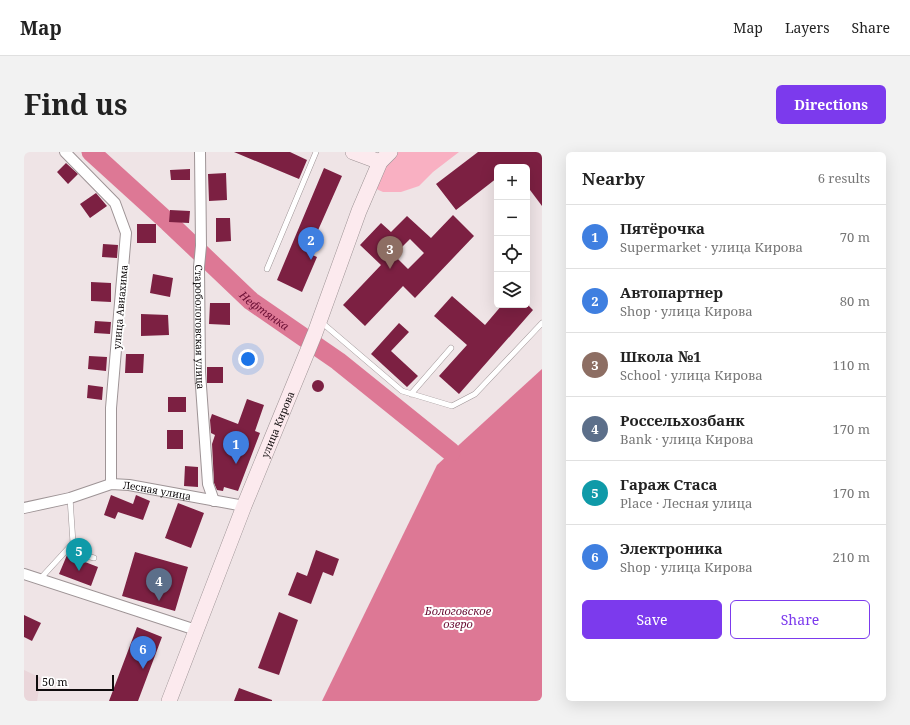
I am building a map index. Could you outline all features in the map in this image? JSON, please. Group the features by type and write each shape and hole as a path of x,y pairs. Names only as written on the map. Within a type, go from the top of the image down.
{"main road":[{"path":"353,152 385,157"},
{"name":"улица Кирова","path":"172,700 196,630 244,506 297,379 359,212 385,157"}],"street":[{"name":"улица Авиахима","path":"65,152 115,203 126,233 111,408 111,484"},
{"name":"Старобологовская улица","path":"200,152 200,372 208,484 214,501"},
{"name":"Лесная улица","path":"24,508 70,498 111,484 129,485 244,506"},
{"path":"24,574 196,630"}],"lane":[{"path":"267,269 316,152"},
{"path":"317,327 402,391 452,406 475,394 542,323"},
{"path":"411,394 451,348"},
{"path":"40,579 73,543 70,498"},
{"path":"67,550 94,558"}],"shaded area":[{"path":"394,152 459,152 433,172 419,186 401,192 383,192 374,188"},
{"path":"24,670 41,678 37,701 24,701"}],"water":[{"name":"Бологовское озеро","path":"542,369 542,701 322,701 437,465"}],"building":[{"path":"234,152 290,152 307,160 299,179"},
{"path":"478,152 542,152 542,206 530,190 530,164 494,164 494,180 456,210 436,184"},
{"path":"66,163 78,174 68,184 57,172"},
{"path":"324,168 342,176 308,253 317,257 302,292 277,280"},
{"path":"190,169 190,180 171,180 170,170"},
{"path":"226,173 227,200 209,201 208,174"},
{"path":"96,193 107,206 90,218 80,204"},
{"path":"170,210 190,211 189,223 169,222"},
{"path":"453,215 474,236 415,298 403,286 365,326 343,305 381,265 360,245 381,223 391,232 407,216 431,238","holes":["410,239 424,253 408,269 394,255"]},
{"path":"216,218 230,218 231,241 216,242"},
{"path":"137,224 156,224 156,243 137,243"},
{"path":"103,244 118,245 117,258 102,257"},
{"path":"153,274 173,278 170,297 150,293"},
{"path":"91,282 111,283 111,302 91,301"},
{"path":"452,296 485,325 499,308 530,307 533,310 459,394 439,376 467,345 434,316"},
{"path":"210,303 230,303 230,325 209,324"},
{"path":"141,314 168,315 169,335 141,336"},
{"path":"95,321 111,322 110,334 94,333"},
{"path":"399,323 409,332 391,351 418,376 407,387 371,354"},
{"path":"126,354 144,354 143,373 125,373"},
{"path":"89,356 107,357 106,371 88,369"},
{"path":"207,367 223,367 223,383 207,383"},
{"path":"316,380 320,380 324,386 320,392 316,392 312,388 312,384"},
{"path":"88,385 103,387 102,400 87,398"},
{"path":"168,397 186,397 186,412 168,412"},
{"path":"247,399 264,405 255,431 260,433 238,491 224,487 223,491 217,490 214,483 212,444 215,435 211,433 210,420 212,414 238,424"},
{"path":"167,430 183,430 183,449 167,449"},
{"path":"185,466 198,467 198,487 184,486"},
{"path":"111,495 133,504 136,495 150,501 143,520 118,512 115,519 104,515"},
{"path":"178,503 204,513 191,548 165,538"},
{"path":"316,550 339,559 333,576 323,572 311,604 288,595 297,572 307,576"},
{"path":"135,552 188,567 175,611 122,596"},
{"path":"67,555 98,567 91,586 59,574"},
{"path":"279,612 298,620 279,675 258,668"},
{"path":"24,615 41,623 32,641 24,637"},
{"path":"137,627 162,637 138,701 109,701"},
{"path":"239,688 272,700 272,701 234,701"}],"waterway":[{"name":"Нефтянка","path":"91,152 168,222 251,301 338,361 451,452"}],"place":[{"name":"Автопартнер","path":"311,260"},
{"name":"Школа №1","path":"390,269"},
{"name":"Пятёрочка","path":"236,464"},
{"name":"Гараж Стаса","path":"79,571"},
{"name":"Россельхозбанк","path":"159,601"},
{"name":"Электроника","path":"143,669"}]}
